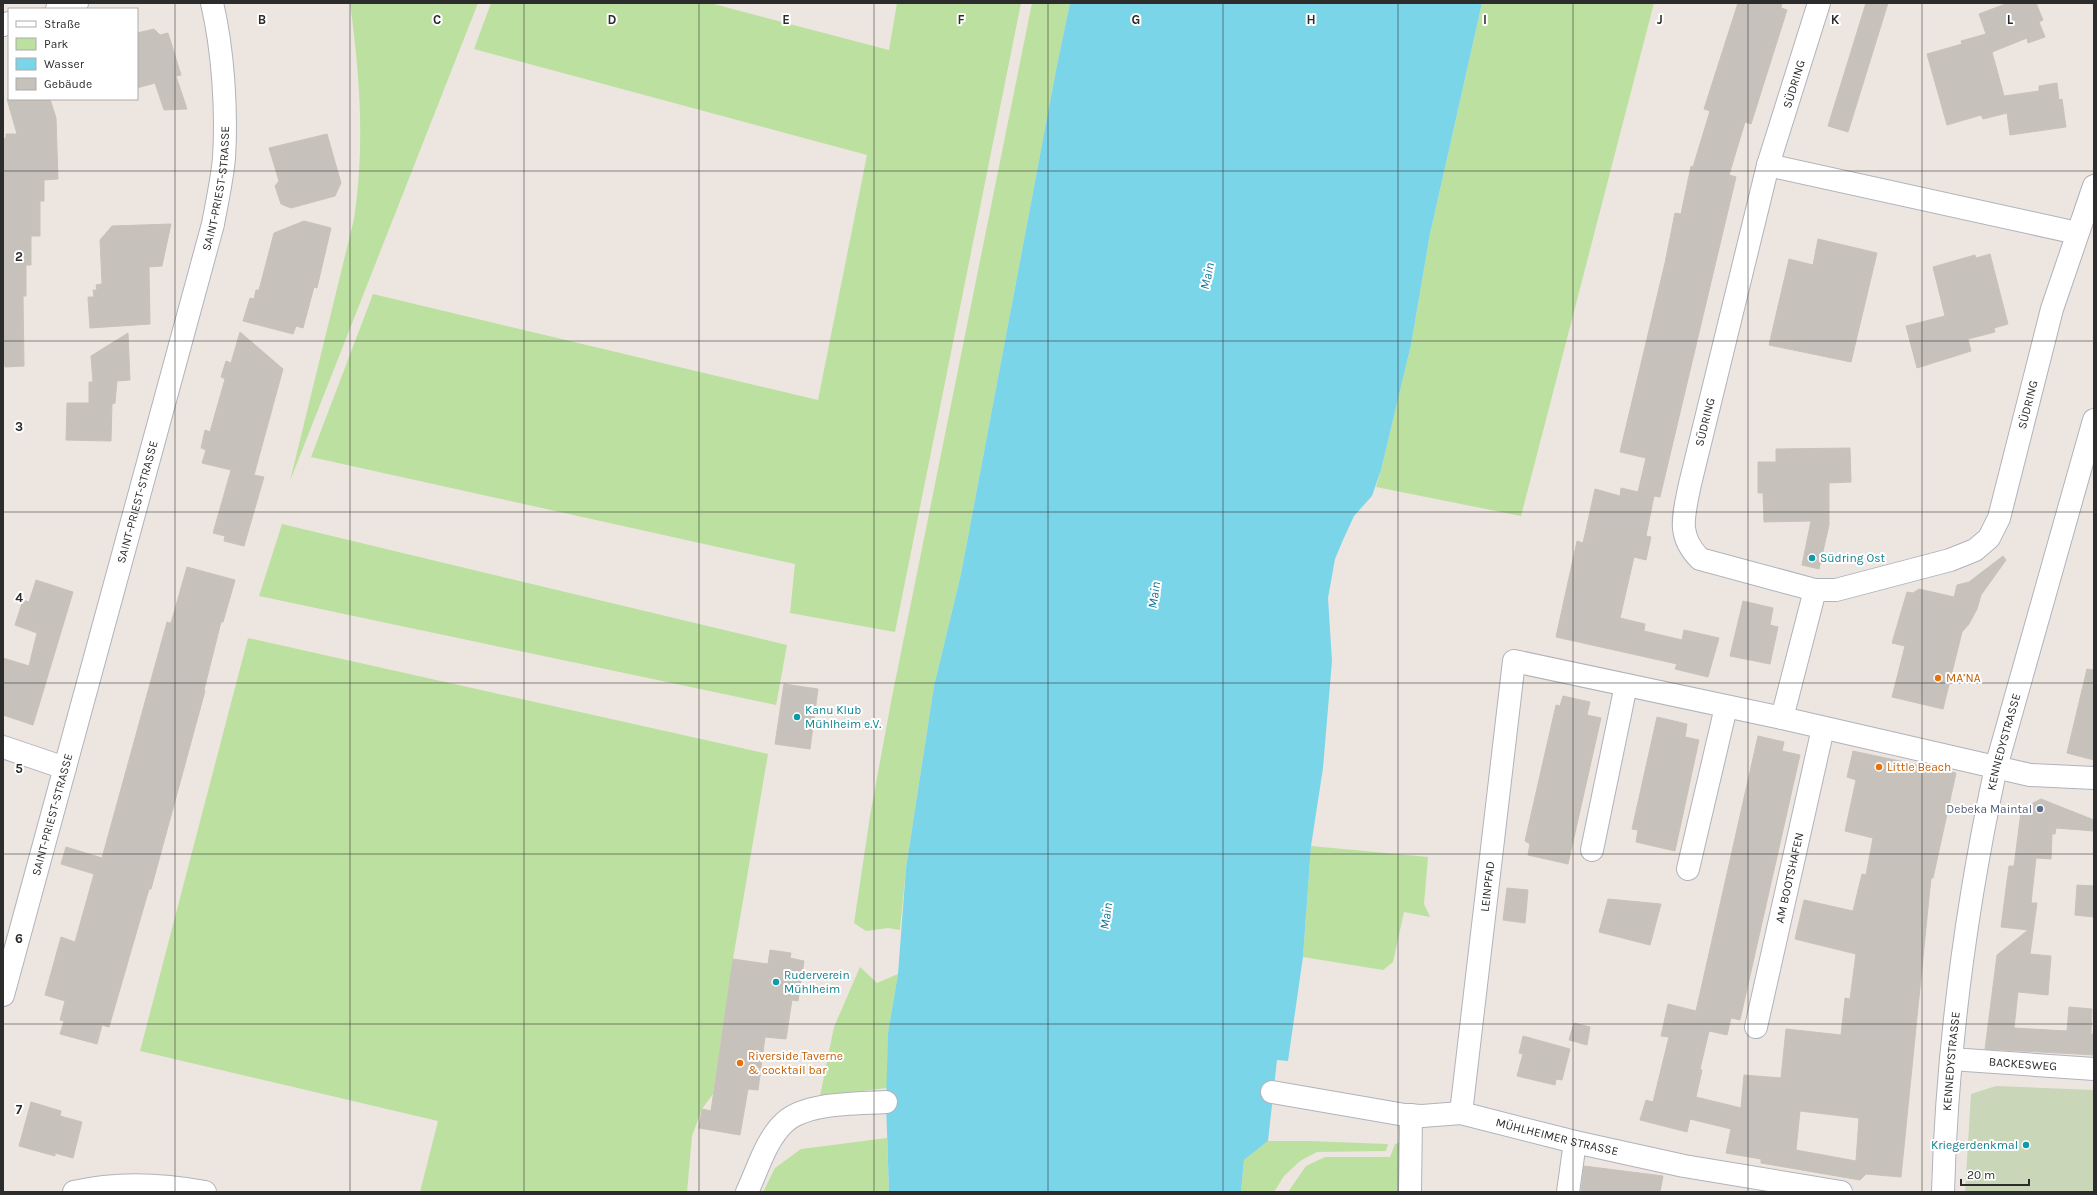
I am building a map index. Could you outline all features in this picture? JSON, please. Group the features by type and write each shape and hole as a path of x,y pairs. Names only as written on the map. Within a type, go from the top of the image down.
{"street":[{"path":"60,8 77,3"},
{"name":"SAINT-PRIEST-STRASSE","path":"3,995 202,268 220,186 224,158 224,97 218,37 212,3"},
{"name":"SÜDRING","path":"1819,3 1768,165 1684,511 1684,537 1690,549 1700,559 1815,590 1836,590 1950,560 1975,550 1989,538 1999,518 2052,309 2094,186"},
{"path":"1768,165 2078,233"},
{"name":"KENNEDYSTRASSE","path":"1943,1192 1944,1146 1951,1059 1964,939 1996,767 2094,420"},
{"path":"1782,718 1815,590"},
{"name":"LEINPFAD","path":"1461,1113 1514,661 1626,685"},
{"path":"1592,850 1626,685 1782,718 2030,775 2094,778"},
{"path":"1688,869 1726,707"},
{"name":"AM BOOTSHAFEN","path":"1756,1027 1823,728"},
{"path":"3,747 65,768"},
{"name":"BACKESWEG","path":"1951,1059 2094,1069"},
{"name":"MÜHLHEIMER STRASSE","path":"1272,1092 1411,1115 1461,1113 1575,1142 1684,1166 1755,1186 1841,1192"},
{"path":"747,1192 772,1139 779,1129 794,1115 811,1110 886,1102"},
{"path":"1410,1192 1411,1115"},
{"path":"1568,1192 1575,1142"},
{"path":"74,1192 110,1186 132,1186 204,1192"}],"green space":[{"path":"350,3 478,3 290,481 354,219 359,165 360,111 359,84"},
{"path":"491,3 710,3 889,50 897,3 1021,3 895,632 790,613 795,564 311,457 373,294 818,400 867,155 474,49"},
{"path":"1032,3 1070,3 961,574 934,686 906,868 900,930 888,928 866,931 854,923 870,816 891,702"},
{"path":"1482,3 1654,3 1521,516 1376,487 1411,345 1430,234"},
{"path":"282,524 787,645 776,705 259,596"},
{"path":"248,638 768,754 733,959 713,1094 702,1109 692,1136 687,1192 420,1192 438,1121 140,1051"},
{"path":"1311,846 1428,857 1424,904 1430,917 1404,912 1393,962 1383,970 1303,957"},
{"path":"860,967 877,983 898,974 888,1033 887,1088 820,1096 834,1027"},
{"path":"1996,1086 2094,1090 2094,1192 1965,1192 1971,1094"},
{"path":"887,1138 889,1192 763,1192 775,1168 801,1149"},
{"path":"1268,1141 1388,1144 1386,1151 1317,1152 1300,1161 1284,1176 1274,1192 1241,1192 1244,1160"},
{"path":"1406,1141 1404,1192 1288,1192 1306,1166 1325,1157 1390,1157 1395,1144"}],"water":[{"name":"Main","path":"1070,3 1482,3 1430,234 1411,345 1381,470 1372,496 1354,516 1335,559 1328,598 1332,661 1323,768 1311,846 1303,957 1288,1061 1277,1060 1268,1141 1244,1160 1241,1192 889,1192 886,1102 888,1033 898,974 906,868 934,686 961,574"}],"building":[{"path":"1738,3 1782,3 1781,8 1787,10 1751,124 1745,122 1729,175 1736,177 1660,497 1654,496 1646,536 1651,537 1646,560 1634,557 1620,618 1645,624 1644,631 1682,640 1684,630 1719,638 1708,677 1675,669 1677,664 1556,637 1577,541 1583,543 1595,489 1620,496 1621,488 1638,492 1646,458 1620,452 1665,263 1675,213 1681,214 1691,166 1693,167 1710,111 1704,109"},
{"path":"1866,3 1888,3 1848,132 1828,126"},
{"path":"2008,3 2036,3 2043,20 2039,22 2045,37 2028,43 2027,38 1992,52 2004,96 2039,91 2039,86 2057,83 2059,100 2062,99 2066,127 2010,135 2007,113 1983,119 1981,115 1947,125 1927,54 1962,44 1961,41 1986,34 1979,14"},
{"path":"154,29 160,35 168,33 181,75 176,76 187,109 164,110 155,83 138,88 138,33"},
{"path":"7,99 50,100 56,118 58,179 44,180 44,201 40,201 40,236 31,236 31,265 26,265 26,296 23,296 24,366 5,367 3,354 3,139 6,138 6,134 17,134"},
{"path":"327,134 341,183 335,196 291,208 281,204 275,186 279,181 269,148"},
{"path":"304,221 331,228 317,288 314,287 303,328 296,326 293,334 243,321 250,298 254,299 256,290 259,290 274,233"},
{"path":"171,224 162,266 149,267 150,324 90,328 88,297 94,297 93,290 97,290 96,285 102,284 100,240 112,226"},
{"path":"1818,239 1877,253 1851,362 1769,345 1789,259 1813,265"},
{"path":"1990,254 2008,324 1994,328 1995,332 1968,339 1971,351 1917,368 1906,326 1945,316 1933,267 1975,255 1976,258"},
{"path":"240,332 283,369 254,475 264,477 244,546 224,541 225,536 213,533 231,470 202,463 206,450 201,448 205,430 210,432 225,379 221,377 226,361 231,363"},
{"path":"128,333 130,380 117,381 115,403 112,404 111,441 66,440 67,403 89,403 89,382 93,382 91,356"},
{"path":"1850,448 1851,482 1829,483 1829,525 1819,569 1802,565 1811,521 1764,522 1763,493 1758,493 1758,462 1776,462 1776,449"},
{"path":"2003,556 2006,560 1981,595 1977,609 1969,624 1962,632 1943,709 1892,697 1905,646 1892,643 1907,592 1913,593 1919,589 1954,597 1957,585 1969,582"},
{"path":"187,567 235,580 223,622 221,622 204,690 205,691 151,889 149,889 109,1027 102,1025 97,1044 60,1034 64,1021 60,1020 65,1001 45,995 61,937 75,942 94,874 61,864 66,847 102,858 167,622 171,623"},
{"path":"36,580 73,592 33,725 3,715 3,658 29,666 37,633 15,625 23,600 29,602"},
{"path":"1743,601 1773,608 1770,625 1778,627 1770,664 1730,656"},
{"path":"2087,669 2094,670 2094,760 2067,753"},
{"name":"Kanu Klub Mühlheim e.V.","path":"784,684 818,689 810,749 775,744"},
{"path":"1563,696 1590,702 1587,715 1601,718 1568,864 1528,855 1530,844 1525,841 1556,705 1560,706"},
{"path":"1657,717 1687,724 1685,737 1699,740 1675,851 1636,842 1638,830 1632,829"},
{"path":"1758,736 1784,742 1782,751 1800,755 1740,1020 1731,1018 1727,1035 1709,1031 1700,1069 1702,1070 1696,1097 1741,1108 1744,1075 1781,1078 1786,1029 1841,1035 1845,998 1850,999 1856,954 1795,939 1804,900 1853,911 1862,874 1866,875 1873,838 1845,831 1856,780 1847,777 1853,751 1956,773 1933,878 1931,878 1901,1177 1866,1174 1860,1180 1761,1163 1761,1159 1726,1153 1731,1129 1690,1119 1687,1132 1640,1120 1646,1100 1653,1102 1669,1037 1661,1036 1668,1004 1696,1011","holes":["1800,1111 1859,1118 1856,1161 1796,1150"]},
{"path":"2041,799 2094,820 2094,831 2056,828 2055,834 2052,834 2051,859 2036,858 2031,903 2037,903 2030,954 2051,956 2048,995 2018,992 2014,1028 2067,1031 2069,1007 2092,1009 2091,1034 2094,1034 2094,1055 1985,1049 1997,955 2028,930 2001,927 2009,866 2014,866 2021,812 2025,813 2031,804"},
{"path":"2077,885 2094,886 2094,917 2075,915"},
{"path":"1507,888 1528,890 1525,923 1503,920"},
{"path":"1608,899 1661,904 1650,945 1599,932"},
{"path":"770,950 791,953 790,958 804,961 798,1001 792,1000 786,1039 765,1037 758,1090 748,1089 740,1135 699,1128 702,1109 711,1111 733,959 768,964"},
{"path":"1574,1023 1590,1027 1587,1045 1569,1040"},
{"path":"1523,1036 1570,1049 1562,1080 1556,1079 1555,1085 1517,1076 1523,1054 1519,1053"},
{"path":"31,1102 61,1111 60,1116 82,1122 73,1158 55,1153 55,1156 19,1146"},
{"path":"1584,1166 1663,1176 1660,1192 1581,1192"}],"place":[{"name":"Südring Ost","path":"1812,558"},
{"name":"MA’NA","path":"1938,678"},
{"name":"Kanu Klub Mühlheim e.V.","path":"797,717"},
{"name":"Little Beach","path":"1879,767"},
{"name":"Debeka Maintal","path":"2040,809"},
{"name":"Ruderverein Mühlheim","path":"776,982"},
{"name":"Riverside Taverne & cocktail bar","path":"740,1063"},
{"name":"Kriegerdenkmal","path":"2026,1145"}]}
